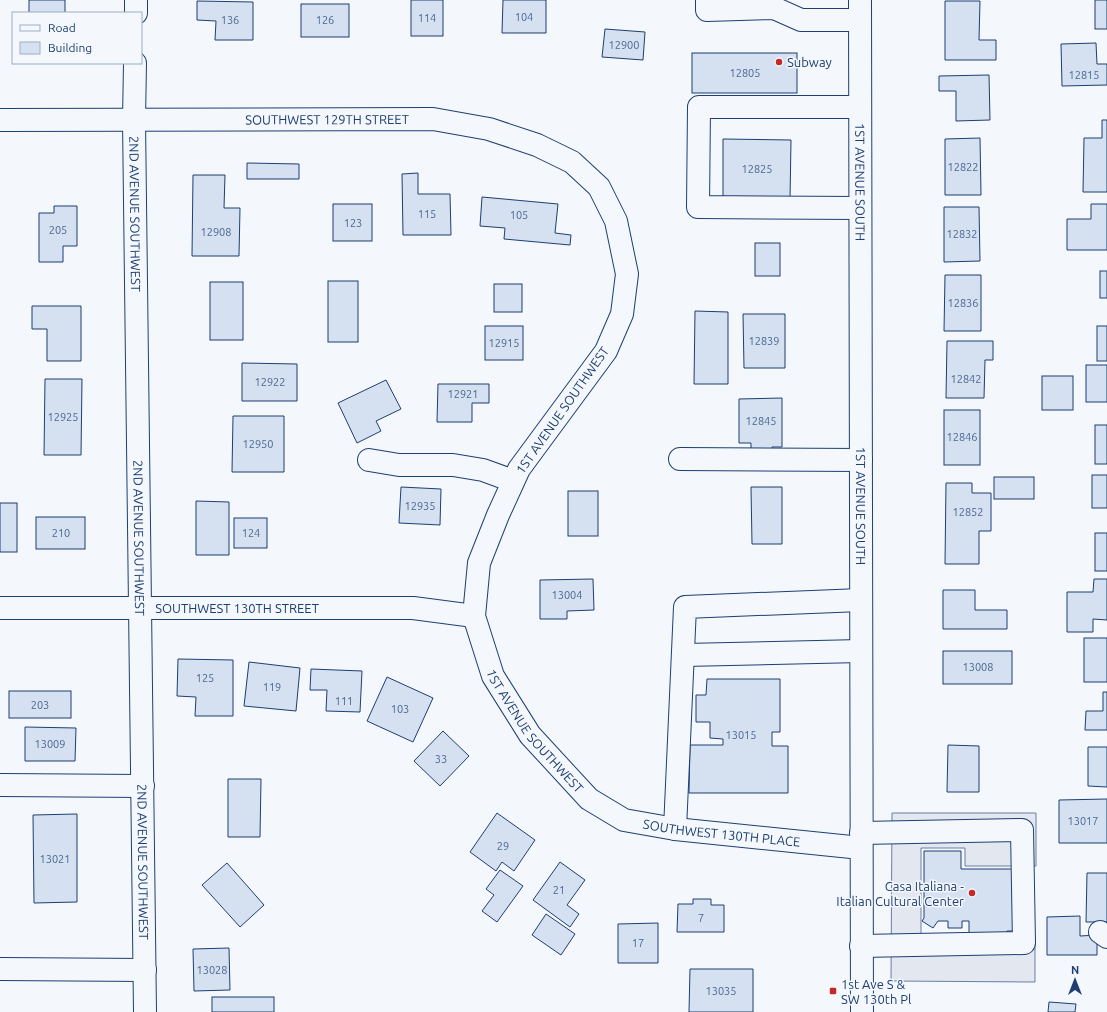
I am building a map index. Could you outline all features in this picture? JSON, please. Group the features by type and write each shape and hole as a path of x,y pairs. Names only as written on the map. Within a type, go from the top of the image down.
{"street":[{"path":"136,0 136,12"},
{"path":"707,0 707,10 774,8 801,20 860,10"},
{"name":"1ST AVENUE SOUTH","path":"860,10 862,1012"},
{"name":"2ND AVENUE SOUTHWEST","path":"135,64 134,120 145,1012"},
{"path":"860,107 698,107 698,207 860,208"},
{"name":"SOUTHWEST 129TH STREET","path":"0,120 433,119 489,129 537,145 572,162 599,187 616,221"},
{"name":"1ST AVENUE SOUTHWEST","path":"589,799 530,735 493,676 474,616 479,563 513,481 519,469 606,351 622,314 627,274 616,221"},
{"path":"680,459 860,460"},
{"path":"370,460 399,465 453,464 483,470 513,481"},
{"path":"675,830 685,607 860,600"},
{"name":"SOUTHWEST 130TH STREET","path":"0,608 413,608 474,616"},
{"path":"684,654 861,651"},
{"path":"0,786 143,786"},
{"name":"SOUTHWEST 130TH PLACE","path":"589,799 624,820 675,830 861,841 1022,830 1024,943 861,946"},
{"path":"0,969 145,970"}],"shaded area":[{"path":"892,813 1036,813 1036,866 965,866 965,848 921,848 921,940 1035,940 1035,982 891,981"}],"building":[{"path":"29,0 65,0 65,12 29,12"},
{"path":"411,0 443,0 443,36 411,36"},
{"path":"503,0 546,0 546,33 502,33"},
{"path":"1095,0 1107,0 1107,29 1095,29"},
{"path":"197,1 253,2 253,40 215,40 216,21 197,20"},
{"path":"945,1 980,1 979,40 996,40 996,60 945,60"},
{"path":"301,4 349,4 349,37 301,37"},
{"path":"605,29 645,32 643,60 602,57"},
{"path":"1096,43 1097,64 1107,64 1107,85 1062,86 1061,44"},
{"path":"692,53 797,53 797,93 692,93"},
{"path":"989,75 990,120 956,121 956,91 939,91 939,76"},
{"path":"1102,120 1107,120 1107,192 1083,192 1084,138 1102,138"},
{"path":"980,138 981,195 945,195 945,139"},
{"path":"723,139 791,140 790,200 723,199"},
{"path":"247,163 299,164 299,179 247,179"},
{"path":"418,173 418,194 450,194 451,235 403,235 402,174"},
{"path":"193,175 225,175 224,208 240,208 239,256 192,256"},
{"path":"482,197 558,204 555,233 571,235 570,245 504,239 505,228 480,226"},
{"path":"333,204 372,204 372,241 333,241"},
{"path":"1091,204 1107,204 1107,250 1067,250 1067,219 1091,219"},
{"path":"54,206 77,206 77,246 63,246 63,262 39,262 39,213 54,213"},
{"path":"944,207 979,207 980,261 944,262"},
{"path":"755,243 780,243 780,276 755,276"},
{"path":"1100,271 1107,271 1107,298 1100,298"},
{"path":"945,275 981,275 981,331 944,331"},
{"path":"328,281 358,281 358,342 328,342"},
{"path":"210,282 243,282 243,340 210,340"},
{"path":"494,284 522,284 522,312 494,312"},
{"path":"32,306 81,306 81,361 47,361 47,329 32,329"},
{"path":"695,311 728,312 728,384 694,384"},
{"path":"743,314 785,314 785,368 744,368"},
{"path":"485,326 523,326 523,360 485,360"},
{"path":"1097,326 1107,326 1107,361 1097,361"},
{"path":"947,341 993,341 993,360 985,360 984,398 946,398"},
{"path":"242,363 297,364 297,401 242,401"},
{"path":"1086,365 1107,365 1107,402 1086,402"},
{"path":"1042,376 1073,376 1073,410 1042,410"},
{"path":"45,379 82,379 81,455 44,455"},
{"path":"386,380 401,409 376,421 381,431 357,443 338,403"},
{"path":"438,384 489,384 489,403 472,403 472,422 437,422"},
{"path":"782,398 782,447 772,447 772,458 751,458 751,443 739,443 739,399"},
{"path":"944,410 980,410 980,465 944,465"},
{"path":"233,416 284,416 284,472 232,472"},
{"path":"1095,425 1107,425 1107,464 1095,464"},
{"path":"1092,475 1107,475 1107,508 1092,508"},
{"path":"994,477 1034,477 1034,499 994,499"},
{"path":"946,483 972,483 972,493 991,493 991,531 979,531 979,564 945,564"},
{"path":"401,487 441,489 440,525 399,523"},
{"path":"751,487 782,487 782,544 752,544"},
{"path":"568,491 598,491 598,536 568,536"},
{"path":"196,501 229,502 229,555 196,555"},
{"path":"0,503 17,503 17,552 0,552"},
{"path":"36,517 85,517 85,549 36,549"},
{"path":"234,518 267,518 267,548 234,548"},
{"path":"1095,533 1107,533 1107,571 1095,571"},
{"path":"593,579 594,610 567,611 567,619 540,619 540,580"},
{"path":"1094,579 1107,579 1107,620 1093,619 1093,632 1067,632 1067,592 1093,592"},
{"path":"943,590 975,590 975,610 1007,610 1007,629 943,629"},
{"path":"1084,638 1107,638 1107,682 1084,682"},
{"path":"943,651 1012,651 1012,684 943,684"},
{"path":"178,659 233,660 233,716 195,716 196,697 177,696"},
{"path":"249,662 300,668 296,711 244,706"},
{"path":"311,669 362,671 360,712 326,711 327,690 310,690"},
{"path":"387,677 433,698 413,742 367,721"},
{"path":"707,679 780,679 780,732 772,732 772,746 788,746 788,793 689,793 690,745 723,745 723,739 710,738 710,722 696,722 696,695 706,695"},
{"path":"9,691 71,691 71,718 9,718"},
{"path":"1103,692 1107,692 1107,730 1085,730 1086,711 1103,711"},
{"path":"25,727 76,728 75,761 25,761"},
{"path":"443,731 469,756 440,786 414,761"},
{"path":"948,745 979,746 979,792 947,792"},
{"path":"1088,747 1107,747 1107,787 1088,786"},
{"path":"228,779 261,779 260,837 228,837"},
{"path":"1107,799 1107,843 1059,843 1059,800"},
{"path":"497,813 535,840 514,871 502,862 496,871 470,852"},
{"path":"77,814 77,902 34,903 33,815"},
{"name":"Casa Italiana - Italian Cultural Center","path":"924,851 961,851 961,869 1019,869 1018,931 1007,931 1007,939 969,939 969,921 962,921 962,928 948,928 948,921 938,921 933,928 922,921 924,918"},
{"path":"560,862 585,880 567,905 579,914 570,927 533,900"},
{"path":"227,863 264,905 240,927 202,885"},
{"path":"500,870 523,886 497,922 482,911 494,895 486,889"},
{"path":"1087,873 1107,873 1107,922 1086,922"},
{"path":"693,899 711,899 711,905 724,905 724,932 677,932 678,904 693,904"},
{"path":"546,914 575,934 561,955 532,935"},
{"path":"1080,916 1080,936 1097,935 1097,955 1047,955 1047,917"},
{"path":"658,923 658,963 618,963 618,924"},
{"path":"229,948 230,990 194,991 193,949"},
{"path":"690,969 753,969 753,1012 689,1012"},
{"path":"212,997 274,997 274,1012 212,1012"},
{"path":"1049,1002 1076,1004 1075,1012 1048,1012"}],"place":[{"name":"Subway","path":"779,62"},
{"name":"Casa Italiana - Italian Cultural Center","path":"972,893"},
{"name":"1st Ave S & SW 130th Pl","path":"833,991"}]}
